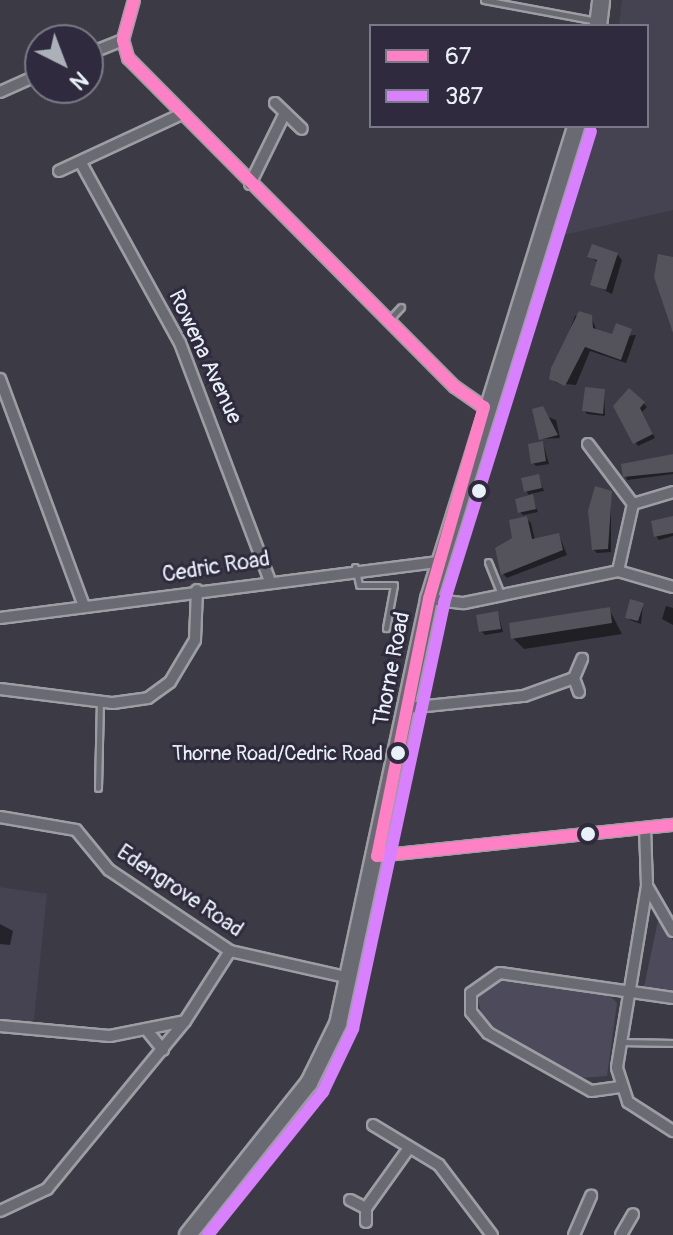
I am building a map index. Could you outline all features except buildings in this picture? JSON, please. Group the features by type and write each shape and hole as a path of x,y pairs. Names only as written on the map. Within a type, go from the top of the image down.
{"main road":[{"path":"598,23 601,0"},
{"name":"Thorne Road","path":"188,1235 309,1083 352,978 438,562 484,407 575,128"}],"street":[{"path":"134,0 123,40 128,58 388,321 484,407"},
{"path":"104,48 123,40"},
{"path":"0,92 24,81"},
{"path":"275,103 302,129"},
{"path":"250,184 285,113"},
{"path":"59,171 182,114"},
{"name":"Rowena Avenue","path":"81,163 204,397 269,578"},
{"path":"0,379 84,606"},
{"path":"588,444 633,504 618,571"},
{"path":"633,504 673,492"},
{"name":"Cedric Road","path":"0,618 355,567 438,562"},
{"path":"429,599 464,603 618,571 673,587"},
{"path":"0,689 100,702 138,702 170,682 195,640 197,590"},
{"path":"579,692 574,678 582,659"},
{"path":"407,708 524,696 574,678"},
{"name":"Edengrove Road","path":"0,817 76,830 109,870 230,951 352,978"},
{"path":"377,856 673,825"},
{"path":"645,828 647,886 631,996 620,1042 620,1087 638,1112 673,1131"},
{"path":"647,886 673,931"},
{"path":"0,1211 47,1189 163,1050 230,951"},
{"path":"620,1087 591,1091 488,1033 474,1018 470,998 479,982 500,973 631,996 673,998"},
{"path":"0,1026 80,1037 185,1021"},
{"path":"146,1029 163,1050"},
{"path":"373,1125 452,1177 492,1235"},
{"path":"366,1222 366,1208 409,1148"},
{"path":"574,1235 591,1196"},
{"path":"350,1200 366,1208"},
{"path":"621,1235 633,1214"}],"lane":[{"path":"484,0 598,23"},
{"path":"388,321 401,307"},
{"path":"488,562 491,584 502,595"},
{"path":"355,567 359,585 394,585 386,628"},
{"path":"98,788 100,702"},
{"path":"620,1042 673,1043"}],"shaded area":[{"path":"622,0 673,0 673,210 564,235 598,128 649,128 649,24 619,24"},
{"path":"0,887 47,894 34,1019 27,1026 0,1019"},
{"path":"659,916 673,941 673,994 647,994 644,987"},
{"path":"503,977 610,996 617,1003 607,1076 580,1078 485,1024 476,995"}],"transit line":[{"name":"67","path":"134,0 123,40 128,58 455,387 484,407 429,599 377,856 673,825"},
{"name":"387","path":"208,1235 323,1092 353,1029 444,603 591,131"}],"place":[{"name":"Thorne Road/Cedric Road","path":"398,753"}]}
